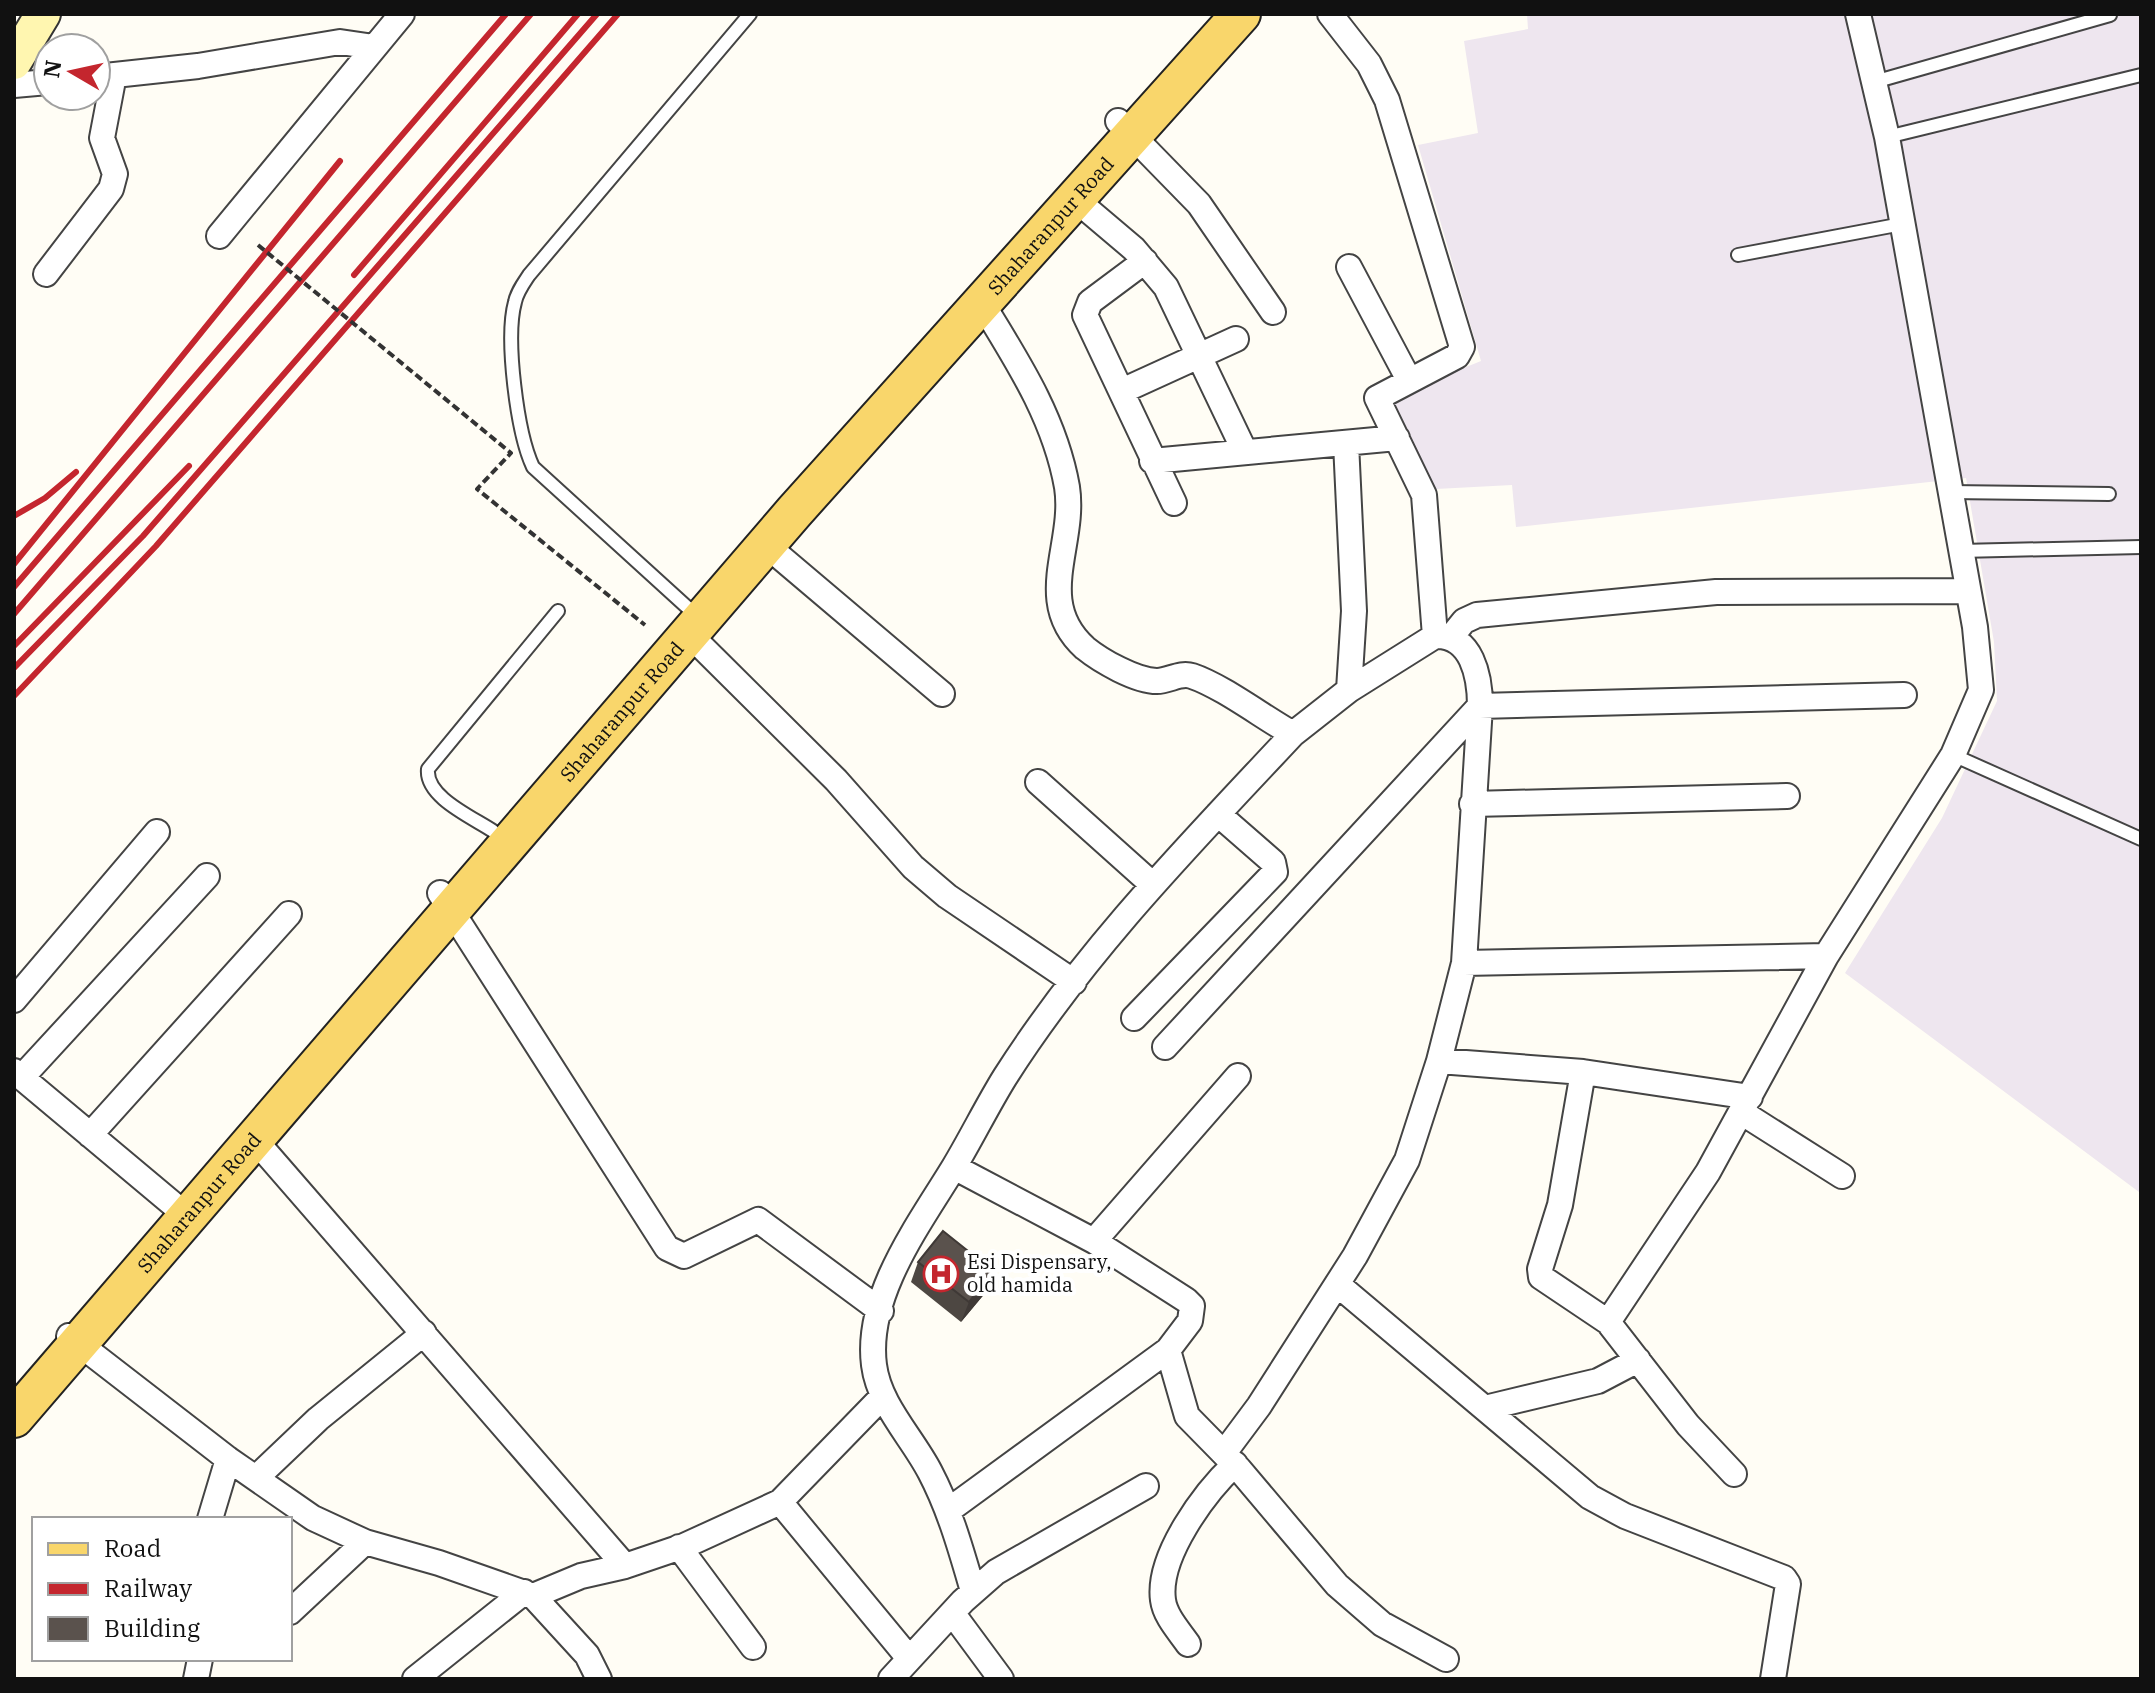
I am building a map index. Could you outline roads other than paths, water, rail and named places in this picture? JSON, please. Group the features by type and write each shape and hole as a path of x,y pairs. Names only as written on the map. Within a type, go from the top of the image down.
{"main road":[{"path":"14,62 43,14"},
{"name":"Shaharanpur Road","path":"14,1393 71,1339 255,1140 446,903 493,831 766,545 983,305 1075,199 1125,128 1214,14"},
{"name":"Shaharanpur Road","path":"14,1418 174,1205 446,903 1125,128 1241,14"}],"street":[{"path":"219,236 402,14"},
{"path":"1330,14 1369,64 1387,100 1462,347 1457,356 1377,398 1414,471 1428,516 1443,636"},
{"path":"1608,1322 1708,1172 1826,956 1953,755 1981,690 1981,664 1887,137 1858,14"},
{"path":"112,75 198,66 340,42 374,47"},
{"path":"46,274 111,189 115,174 102,138 103,112"},
{"path":"1125,128 1199,204 1273,312"},
{"path":"1075,199 1145,261 1166,287 1245,452"},
{"path":"1145,261 1090,302 1085,312 1174,503"},
{"path":"1349,267 1409,380"},
{"path":"983,305 1031,383 1064,474 1068,501 1059,608 1069,630 1086,649 1132,674 1155,681 1193,676 1293,734"},
{"path":"1122,391 1236,339"},
{"path":"1152,461 1397,438"},
{"path":"1346,443 1354,611 1349,690"},
{"path":"766,545 942,694"},
{"path":"973,1591 949,1510 928,1468 883,1396 874,1366 881,1311 889,1280 922,1216 1006,1076 1074,982 1153,885 1293,734 1349,690 1477,615 1716,592 1966,591"},
{"path":"693,621 913,867 947,896 1074,982"},
{"path":"1188,1644 1163,1602 1165,1576 1200,1500 1230,1458 1259,1406 1337,1284 1407,1160 1439,1061 1464,963 1480,683 1465,648 1443,636"},
{"path":"1165,1047 1480,706 1904,695"},
{"path":"1038,782 1153,885"},
{"path":"1472,804 1787,796"},
{"path":"1134,1018 1275,872 1273,862 1218,814"},
{"path":"14,1000 157,832"},
{"path":"174,1205 18,1074 207,876"},
{"path":"446,903 667,1248 684,1256 758,1220 881,1311"},
{"path":"90,1135 289,914"},
{"path":"1464,963 1826,956"},
{"path":"1439,1061 1583,1072 1746,1105 1842,1176"},
{"path":"1583,1072 1560,1205 1540,1273 1544,1282 1608,1322 1688,1425 1734,1474"},
{"path":"1094,1241 1238,1076"},
{"path":"255,1140 625,1566"},
{"path":"949,1510 1168,1350 1190,1321 1192,1306 1094,1241 954,1167"},
{"path":"1337,1284 1590,1497 1609,1508 1784,1578 1788,1584 1773,1679"},
{"path":"256,1478 318,1419 424,1333"},
{"path":"71,1339 228,1459 313,1518 365,1542 528,1594 578,1644 599,1679"},
{"path":"1168,1350 1187,1416 1230,1458 1337,1585 1382,1624 1446,1659"},
{"path":"1485,1408 1598,1381 1638,1360"},
{"path":"415,1679 528,1594 679,1547 780,1502 883,1396"},
{"path":"211,1517 228,1459"},
{"path":"891,1679 908,1657 996,1572 1146,1486"},
{"path":"780,1502 908,1657"},
{"path":"292,1610 365,1542"},
{"path":"679,1547 753,1647"},
{"path":"953,1614 1001,1679"}],"lane":[{"path":"693,621 533,467 521,435 513,317 519,290 529,275 750,14"},
{"path":"1874,82 2110,15"},
{"path":"1887,137 2141,75"},
{"path":"1738,255 1902,224"},
{"path":"1949,492 2109,494"},
{"path":"1959,551 2141,547"},
{"path":"493,831 435,791 428,782 428,769 558,611"},
{"path":"1953,755 2141,839"}],"railway":[{"path":"14,587 506,14"},
{"path":"14,614 531,14"},
{"path":"354,275 578,14"},
{"path":"14,668 143,536 597,14"},
{"path":"14,696 156,546 618,14"},
{"path":"14,564 340,161"},
{"path":"14,646 189,466"},
{"path":"14,516 45,498 76,472"}],"place":[{"name":"Esi Dispensary, old hamida","path":"941,1274"}]}
